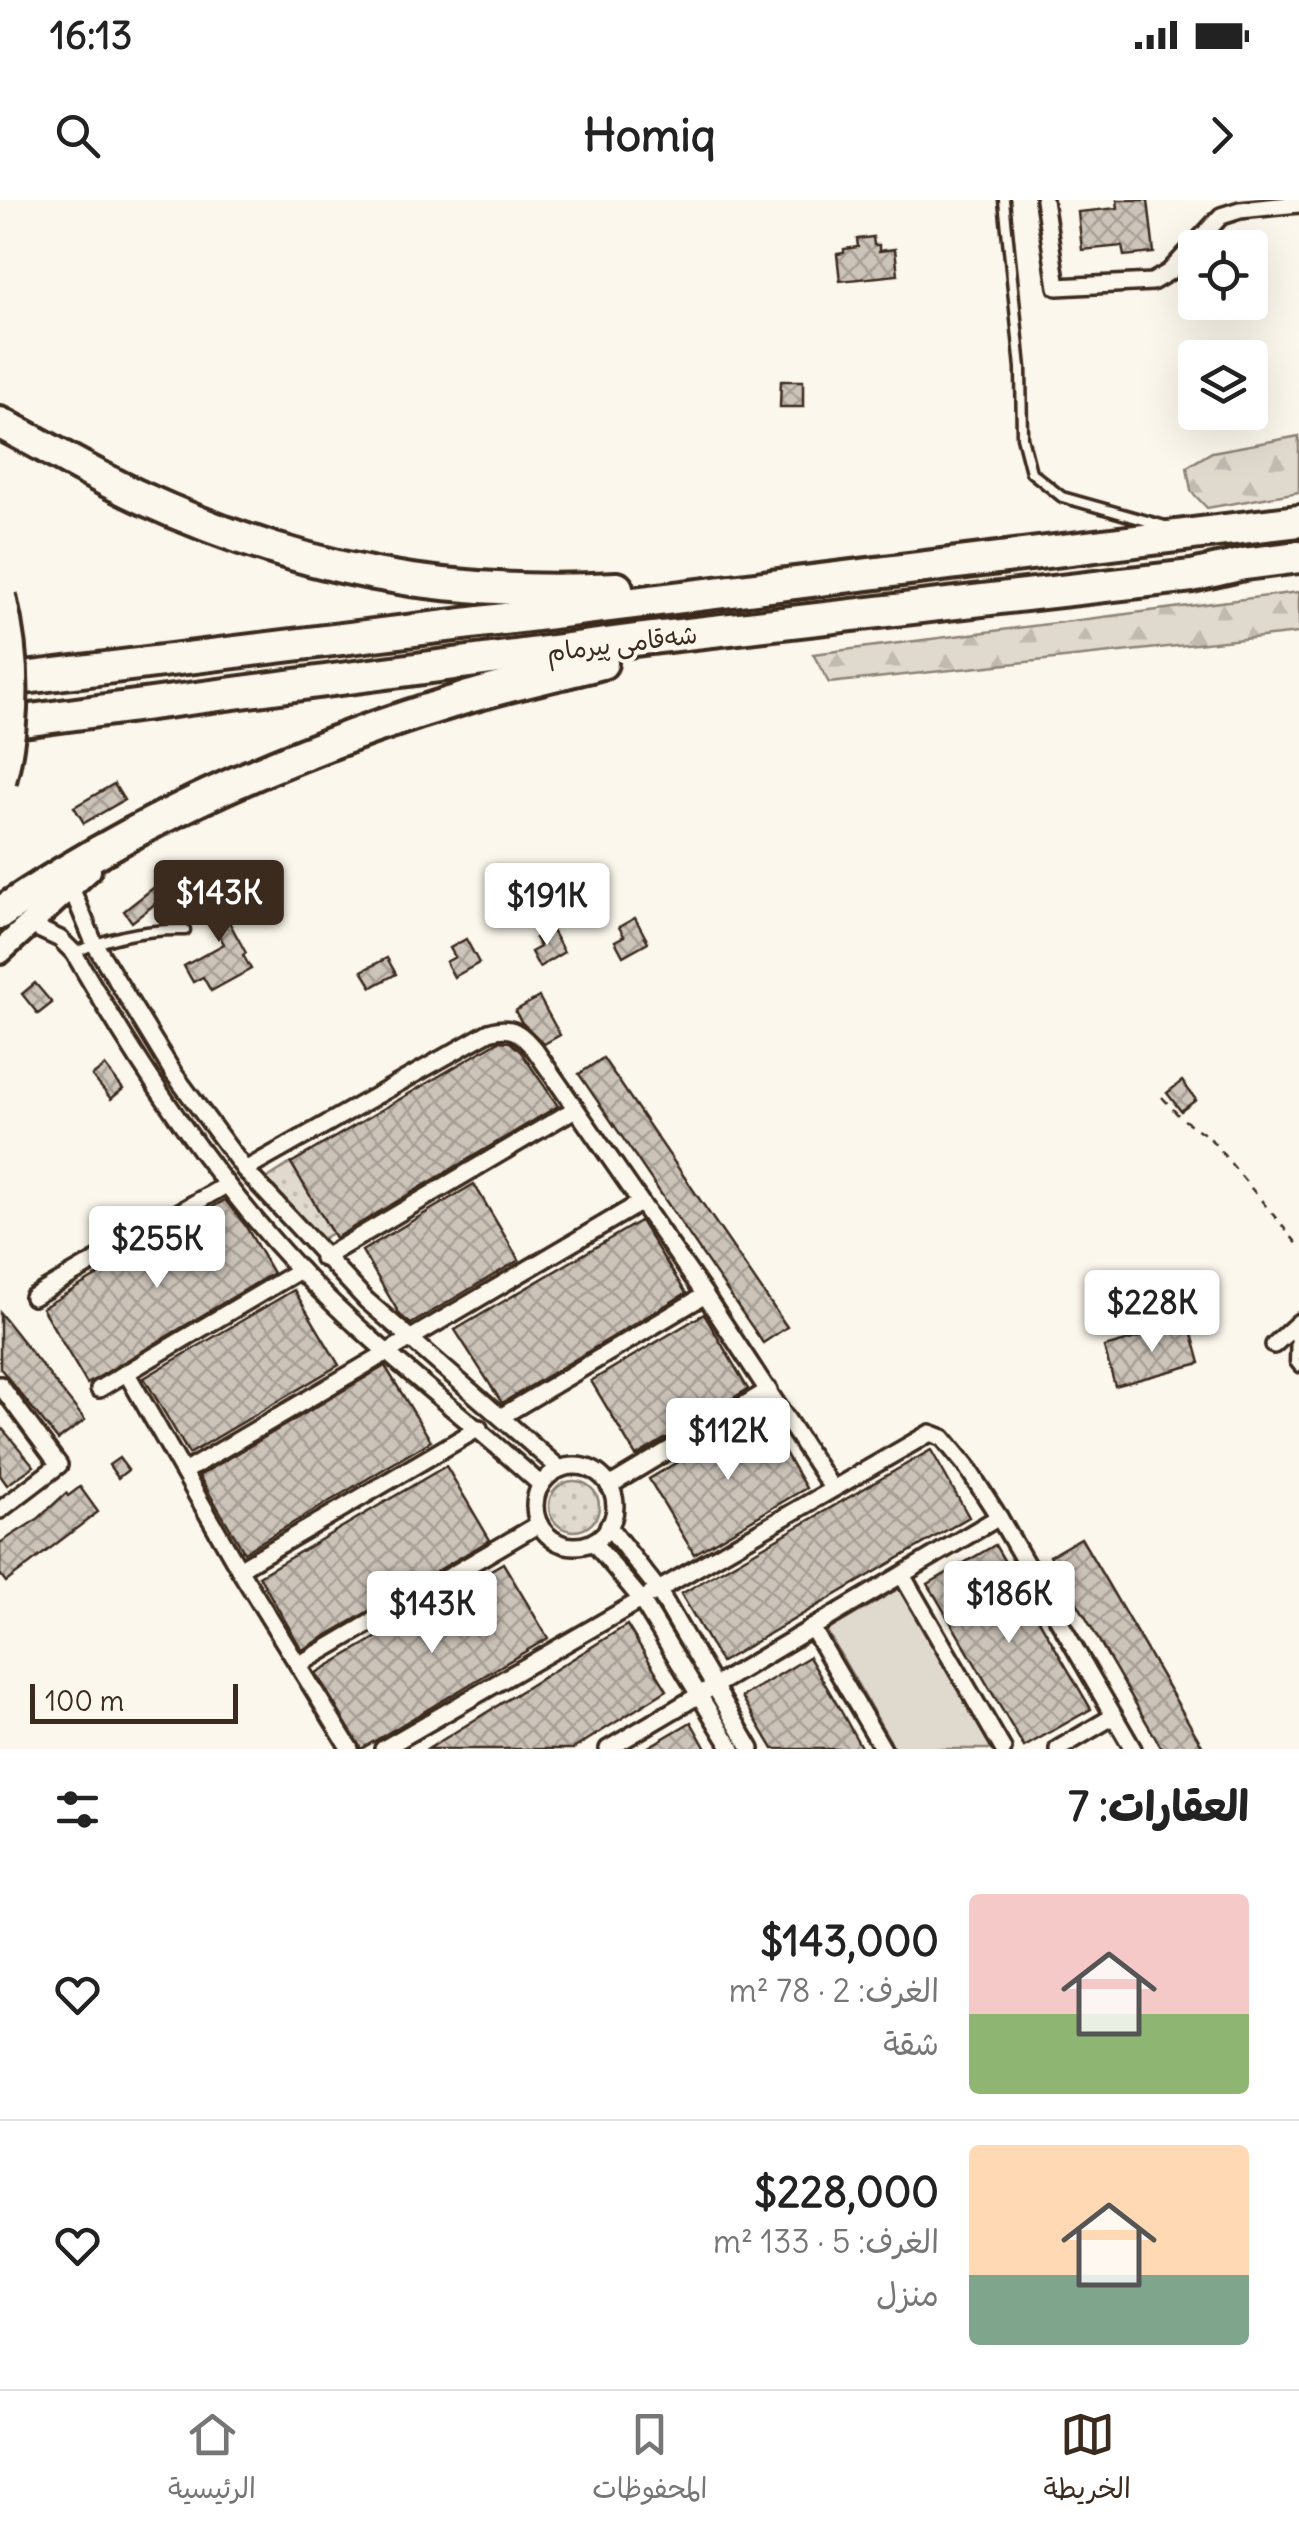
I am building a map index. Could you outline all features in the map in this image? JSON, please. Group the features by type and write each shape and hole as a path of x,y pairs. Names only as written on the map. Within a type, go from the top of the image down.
{"highway":[{"path":"0,409 82,465"},
{"path":"0,423 138,496 230,536 338,568 443,586 531,590 630,587 663,600"},
{"name":"شەقامی پیرمام","path":"0,681 1299,521"},
{"name":"شەقامی پیرمام","path":"0,724 642,639 1192,576 1299,557"},
{"path":"0,597 11,642 13,698 0,781"},
{"path":"14,918 77,863 281,763 460,700 616,658 642,639"}],"street":[{"path":"1044,200 1057,287 1152,282 1169,272 1221,216 1240,210 1299,204"},
{"path":"0,952 14,918 70,885 133,835"},
{"path":"70,885 94,943 174,1074 245,1170 323,1258 560,1469"},
{"path":"14,918 60,939 74,953 164,1100 226,1185 300,1270 386,1352 541,1485"},
{"path":"245,1170 501,1028 512,1028 524,1037 576,1109 832,1488"},
{"path":"323,1258 576,1109"},
{"path":"33,1298 226,1185"},
{"path":"184,1472 640,1203"},
{"path":"99,1389 300,1270"},
{"path":"502,1416 705,1295"},
{"path":"1274,1344 1298,1324"},
{"path":"126,1372 350,1749"},
{"path":"0,1385 59,1466 0,1510"},
{"path":"609,1486 768,1390"},
{"path":"240,1569 479,1428"},
{"path":"383,1749 930,1432 943,1438 999,1516 1133,1749"},
{"path":"560,1469 590,1469 609,1486 614,1512 608,1526 593,1542 564,1544 551,1538 539,1524 535,1503 541,1485 560,1469"},
{"path":"608,1749 999,1516"},
{"path":"300,1664 539,1524"},
{"path":"608,1526 657,1588 732,1749"},
{"path":"593,1542 640,1598 751,1749"},
{"path":"902,1575 1004,1749"},
{"path":"812,1628 883,1749"},
{"path":"1058,1749 1114,1716"}],"lane":[{"path":"1004,200 1021,368 1022,437 1031,472 1062,497 1194,534"},
{"path":"74,953 94,943 147,931 185,930"},
{"path":"1298,1324 1299,1367"}],"path":[{"path":"1162,1097 1181,1118 1209,1137 1299,1246"}],"green space":[{"path":"1299,436 1299,492 1207,508 1191,491 1187,467 1212,452"},
{"path":"1299,592 1299,633 829,683 813,654"},
{"path":"291,1163 332,1233 322,1239 266,1179"},
{"path":"574,1481 592,1488 599,1506 592,1524 574,1531 556,1524 549,1506 556,1488"},
{"path":"900,1588 994,1749 895,1749 827,1631"}],"building":[{"path":"1117,200 1148,200 1154,253 1124,256 1122,246 1082,250 1078,212 1118,208"},
{"path":"873,237 879,251 895,249 898,275 840,281 837,254 858,247 857,239"},
{"path":"781,381 803,381 803,407 780,407"},
{"path":"114,784 124,800 84,823 74,807"},
{"path":"222,880 229,893 217,900 251,969 211,991 203,977 193,982 184,966 224,944 197,893"},
{"path":"157,885 165,896 132,922 124,911"},
{"path":"635,918 648,942 623,956 615,941 624,936 619,927"},
{"path":"551,929 564,952 539,967 531,952 540,947 535,938"},
{"path":"466,939 479,963 454,977 446,962 455,957 450,948"},
{"path":"387,958 396,974 372,987 362,971"},
{"path":"35,983 52,1003 38,1014 22,994"},
{"path":"539,997 560,1035 544,1044 515,1011"},
{"path":"499,1041 510,1042 521,1052 558,1106 335,1238 291,1163"},
{"path":"603,1058 787,1327 763,1343 579,1074"},
{"path":"105,1066 123,1089 111,1099 92,1076"},
{"path":"1182,1081 1196,1100 1181,1111 1167,1093"},
{"path":"474,1184 519,1260 411,1324 400,1315 362,1251"},
{"path":"225,1200 273,1273 87,1384 42,1308"},
{"path":"640,1221 686,1293 502,1403 455,1330"},
{"path":"294,1290 339,1365 189,1454 144,1378"},
{"path":"0,1313 85,1420 58,1440 0,1368"},
{"path":"704,1314 748,1389 636,1456 591,1381"},
{"path":"1189,1323 1200,1363 1115,1386 1104,1347"},
{"path":"385,1366 431,1441 244,1552 199,1476"},
{"path":"761,1412 806,1488 694,1554 649,1479"},
{"path":"0,1426 34,1466 7,1485 0,1475"},
{"path":"931,1450 969,1517 721,1662 681,1594"},
{"path":"119,1458 128,1470 118,1478 109,1465"},
{"path":"446,1466 490,1540 302,1650 259,1576"},
{"path":"80,1487 98,1512 6,1582 0,1574 0,1543 39,1518 66,1493 68,1496"},
{"path":"1081,1538 1204,1749 1162,1749 1141,1713 1050,1556"},
{"path":"995,1545 1091,1709 1024,1747 928,1584"},
{"path":"503,1563 548,1638 361,1749 316,1673"},
{"path":"627,1625 667,1690 573,1749 428,1749"},
{"path":"809,1657 862,1749 773,1749 742,1697"},
{"path":"691,1722 706,1749 645,1749"}]}
